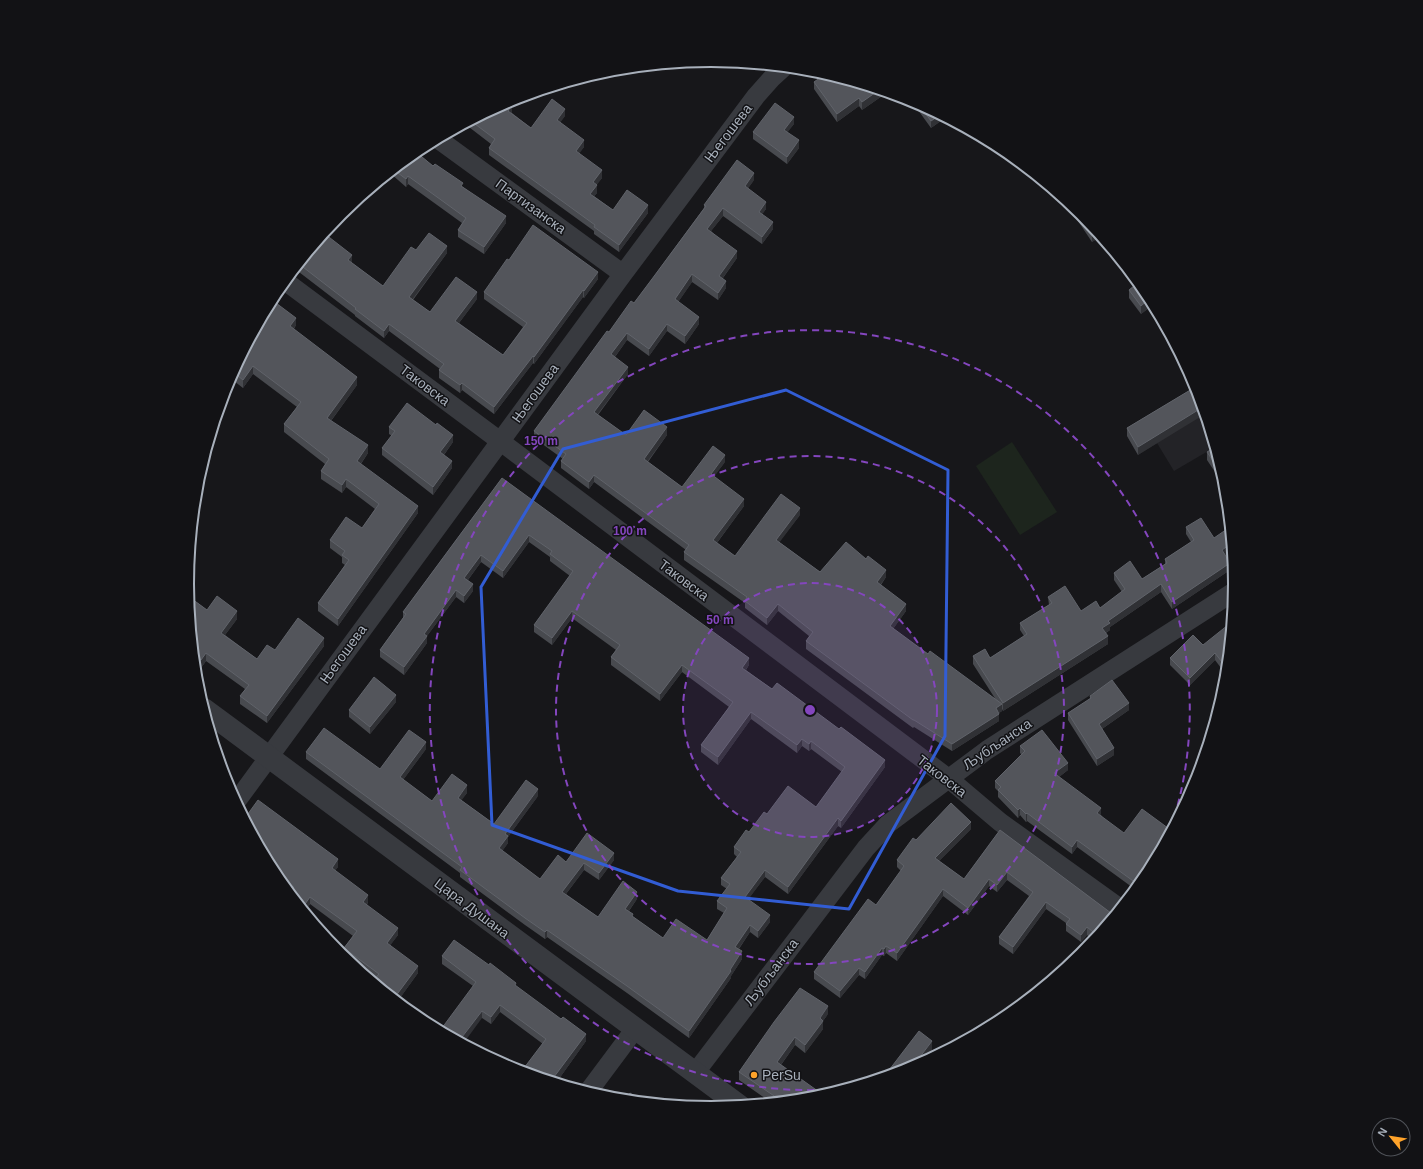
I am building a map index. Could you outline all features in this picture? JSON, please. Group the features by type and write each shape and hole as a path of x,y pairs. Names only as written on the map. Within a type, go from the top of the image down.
{"street":[{"name":"Његошева","path":"240,797 623,274 756,96 780,71"},
{"name":"Партизанска","path":"443,142 623,274"},
{"name":"Таковска","path":"290,285 948,778 1000,822 1117,906"},
{"name":"Љубљанска","path":"695,1073 866,848 888,824 987,750 1229,595"},
{"name":"Цара Душана","path":"211,714 734,1101"},
{"path":"592,1087 635,1029"}],"highlighted area":[{"path":"786,390 948,470 945,736 849,909 678,891 492,825 481,587 563,449"}],"shaded area":[{"path":"1194,396 1202,418 1211,450 1174,471 1157,443 1138,455 1127,436"},
{"path":"1012,442 1057,512 1020,535 976,466"}],"building":[{"path":"819,79 875,93 862,102 859,98 837,114 814,82"},
{"path":"552,99 565,109 557,120 584,140 576,151 602,170 593,182 597,185 590,194 613,210 627,190 648,205 619,245 594,227 595,225 489,148 495,139 475,124 511,107 508,111 531,128"},
{"path":"775,103 794,117 784,130 799,140 787,157 753,132"},
{"path":"925,113 936,118 931,121"},
{"path":"421,156 433,166 435,164 463,183 461,186 506,216 484,247 458,230 466,218 408,176 406,179 398,173"},
{"path":"737,160 754,173 745,186 766,202 759,212 773,222 762,237 723,208 707,229 737,251 719,276 726,281 718,293 692,274 675,299 699,317 685,336 667,324 649,349 627,333 611,354 628,367 594,412 626,435 644,410 667,427 644,459 682,487 713,446 725,455 711,474 744,499 713,540 735,556 781,494 800,508 776,540 820,572 846,542 866,559 868,556 886,570 877,582 906,604 890,626 928,654 930,651 1002,704 996,708 999,714 952,744 913,720 806,641 813,632 778,604 767,618 745,601 747,597 684,552 689,545 594,475 589,482 561,461 566,454 534,431 607,331 609,332 631,301 634,303 652,279 706,206 704,205"},
{"path":"533,225 598,272 494,407 462,383 460,385 439,370 444,364 389,324 384,331 303,267 328,237 352,255 348,260 383,286 411,247 416,250 429,233 447,246 409,297 430,312 456,277 477,292 455,321 503,355 527,323 484,292 507,259 509,260"},
{"path":"1134,286 1145,302 1141,306 1129,290"},
{"path":"277,304 296,318 290,326 357,377 327,418 368,445 357,461 418,506 338,619 318,603 349,560 342,555 345,551 330,540 346,517 362,528 379,504 346,479 342,485 321,471 329,459 284,424 301,402 253,366 243,380 238,376 263,326"},
{"path":"1191,389 1199,410 1138,447 1127,428"},
{"path":"407,403 436,425 437,423 453,435 440,452 452,461 433,487 382,448 395,431 389,427"},
{"path":"1211,450 1214,462 1207,452"},
{"path":"502,478 749,658 742,668 772,689 777,683 839,729 841,727 885,760 841,821 838,818 788,887 765,870 745,897 770,915 758,931 750,925 735,947 742,951 730,970 731,971 689,1031 547,930 545,932 525,918 460,870 462,867 306,752 324,728 380,769 409,730 426,742 400,777 432,801 452,774 467,785 458,798 494,824 526,780 538,789 505,834 508,836 499,848 540,879 558,855 566,862 587,833 614,853 599,873 584,863 562,892 598,917 623,881 637,892 625,909 633,914 632,916 663,938 676,919 707,940 727,908 717,901 730,884 721,878 741,852 734,847 746,830 749,832 764,812 767,814 788,786 816,807 845,767 811,741 809,744 802,739 797,745 751,712 718,757 701,745 733,702 682,665 660,694 611,657 620,645 572,611 552,638 534,625 573,571 550,554 552,551 529,535 503,571 481,555 464,578 473,584 464,596 456,590 424,634 427,636 404,667 380,650 406,614 403,612"},
{"path":"1201,518 1214,538 1226,530 1228,546 1222,550 1228,560 1228,564 1172,602 1161,584 1108,621 1110,623 1102,628 1108,636 1003,703 973,656 985,649 990,658 1027,634 1020,623 1052,603 1048,597 1065,586 1081,611 1096,601 1100,608 1125,589 1114,573 1130,561 1142,579 1167,563 1165,559 1194,540 1186,527"},
{"path":"217,596 237,611 221,633 257,659 267,645 275,650 298,618 324,638 267,716 240,696 249,685 206,653 201,660 199,659 198,652 194,601 207,610"},
{"path":"1227,626 1223,663 1215,653 1190,678 1170,658 1193,635 1203,645"},
{"path":"374,677 396,695 370,727 349,710"},
{"path":"1112,680 1129,703 1099,724 1114,748 1097,759 1068,713 1091,698 1090,696"},
{"path":"1042,730 1068,763 1054,773 1101,808 1097,813 1124,833 1142,809 1168,828 1135,882 1077,840 1072,847 1027,813 1026,814 1020,808 1018,810 998,790 1001,787 995,781 1025,751 1020,746"},
{"path":"258,800 338,859 332,868 368,895 363,902 398,928 387,943 418,966 396,995 375,978 379,974 344,948 357,931 310,897 305,905 293,888 294,887 289,884 281,872 248,814"},
{"path":"951,803 971,822 935,858 964,879 1000,830 1111,913 1094,933 1087,927 1081,935 1066,924 1070,919 1046,902 1013,947 999,937 1033,892 1007,872 997,885 989,879 968,908 943,889 897,953 886,946 884,949 882,948 865,972 859,968 840,991 814,972 868,899 876,905 904,866 897,860 913,838 916,840"},
{"path":"454,940 489,965 490,963 516,983 515,985 561,1019 563,1017 586,1034 554,1077 525,1067 546,1039 500,1005 491,1017 482,1011 462,1038 443,1027 476,982 442,956"},
{"path":"800,988 828,1006 820,1018 823,1021 805,1045 795,1037 777,1062 817,1091 777,1098 739,1072"},
{"path":"919,1031 932,1041 918,1059 888,1071"}],"place":[{"name":"PerSu","path":"754,1075"}]}
